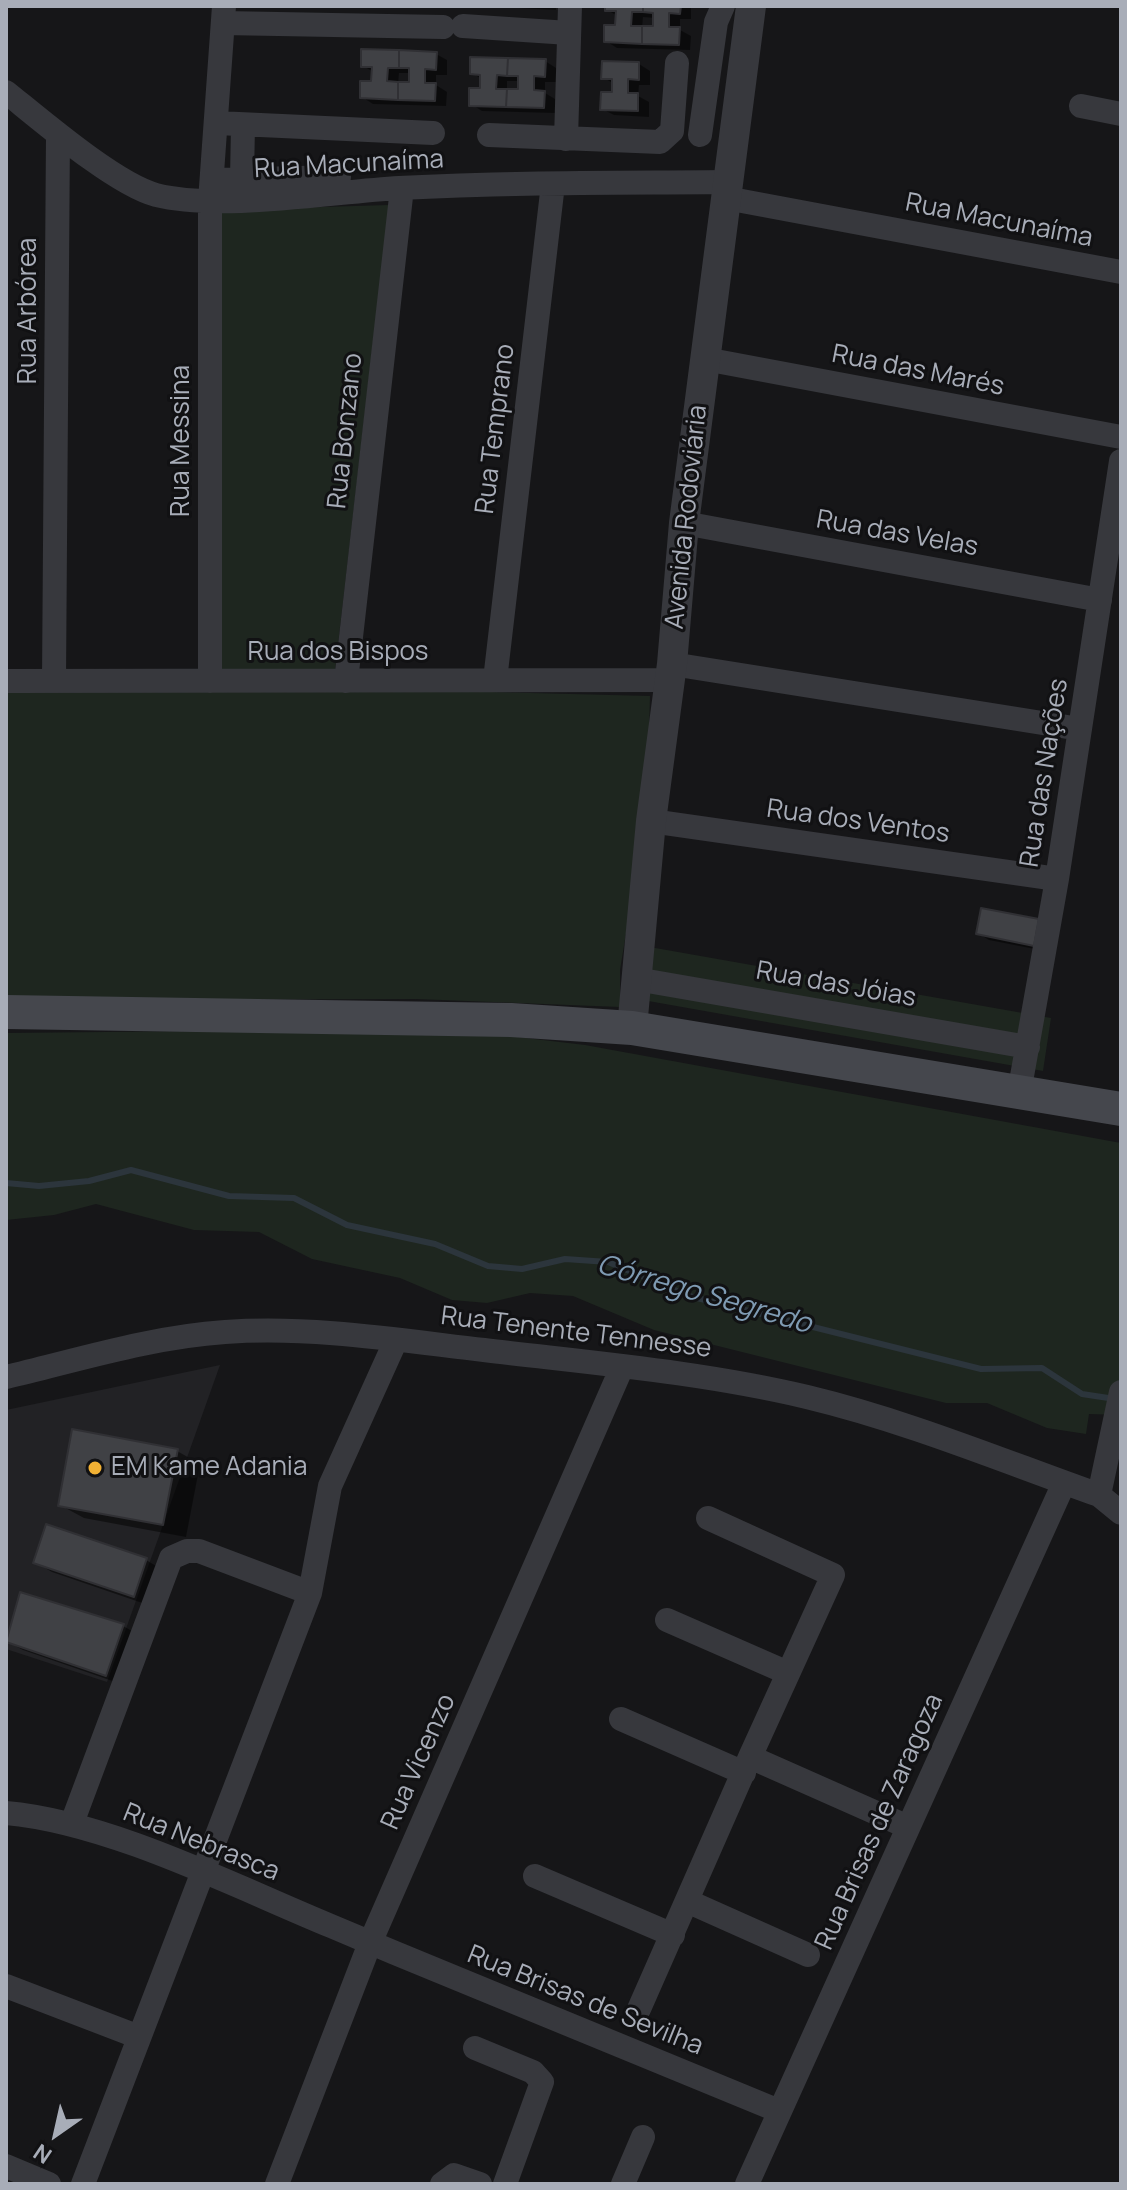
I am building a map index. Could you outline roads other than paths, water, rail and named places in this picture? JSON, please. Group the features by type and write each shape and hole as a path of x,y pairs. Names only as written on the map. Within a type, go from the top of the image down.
{"main road":[{"path":"6,1012 496,1019 632,1028 1121,1109"}],"street":[{"path":"566,139 570,6"},
{"path":"700,135 716,22 719,9 723,6"},
{"name":"Avenida Rodoviária","path":"632,1028 684,523 751,6"},
{"path":"224,15 569,33"},
{"name":"Rua Messina","path":"210,681 211,190 224,15"},
{"path":"489,135 660,142 672,131 677,63"},
{"name":"Rua Macunaíma","path":"6,92 58,134 137,188 158,195 211,190 349,192 553,184 727,190 1121,272"},
{"path":"674,101 704,106"},
{"path":"1081,106 1121,114"},
{"path":"217,123 433,133"},
{"path":"242,179 243,125"},
{"path":"672,131 734,139"},
{"name":"Rua Arbórea","path":"54,680 58,134"},
{"path":"211,190 242,179 340,177 349,192"},
{"name":"Rua Temprano","path":"495,680 553,184"},
{"name":"Rua Bonzano","path":"346,681 402,188"},
{"name":"Rua das Marés","path":"705,359 1121,437"},
{"name":"Rua das Nações","path":"1019,1093 1057,879 1121,461"},
{"name":"Rua das Velas","path":"684,523 1100,600"},
{"name":"Rua dos Bispos","path":"6,681 495,680 671,672 1080,729"},
{"name":"Rua dos Ventos","path":"651,821 1057,879"},
{"name":"Rua das Jóias","path":"636,979 1028,1047"},
{"name":"Rua Tenente Tennesse","path":"6,1377 167,1339 224,1332 293,1331 396,1340 716,1378 809,1398 899,1424 1099,1495 1121,1513"},
{"path":"83,2184 310,1593 330,1486 396,1340"},
{"name":"Rua Vicenzo","path":"277,2184 370,1943 622,1367"},
{"path":"1099,1495 1121,1392"},
{"name":"Rua Brisas de Zaragoza","path":"747,2184 1064,1483"},
{"path":"639,2009 833,1575 708,1518"},
{"path":"72,1823 171,1558 187,1551 199,1551 310,1593"},
{"path":"667,1620 788,1673"},
{"path":"621,1719 908,1827"},
{"name":"Rua Nebrasca","path":"6,1813 47,1816 72,1823 205,1873 370,1943"},
{"path":"535,1876 673,1935"},
{"path":"687,1901 808,1955"},
{"name":"Rua Brisas de Sevilha","path":"370,1943 779,2111"},
{"path":"6,1986 139,2037"},
{"path":"475,2048 533,2072 542,2082 505,2184"},
{"path":"623,2184 643,2137"},
{"path":"6,2166 49,2184"},
{"path":"442,2184 454,2175 480,2184"}],"waterway":[{"name":"Córrego Segredo","path":"6,1183 39,1186 89,1181 131,1170 229,1196 294,1198 347,1225 435,1244 488,1266 522,1269 565,1259 608,1262 689,1296 981,1369 1042,1368 1082,1394 1115,1399"}],"place":[{"name":"EM Kame Adania","path":"95,1468"}]}
